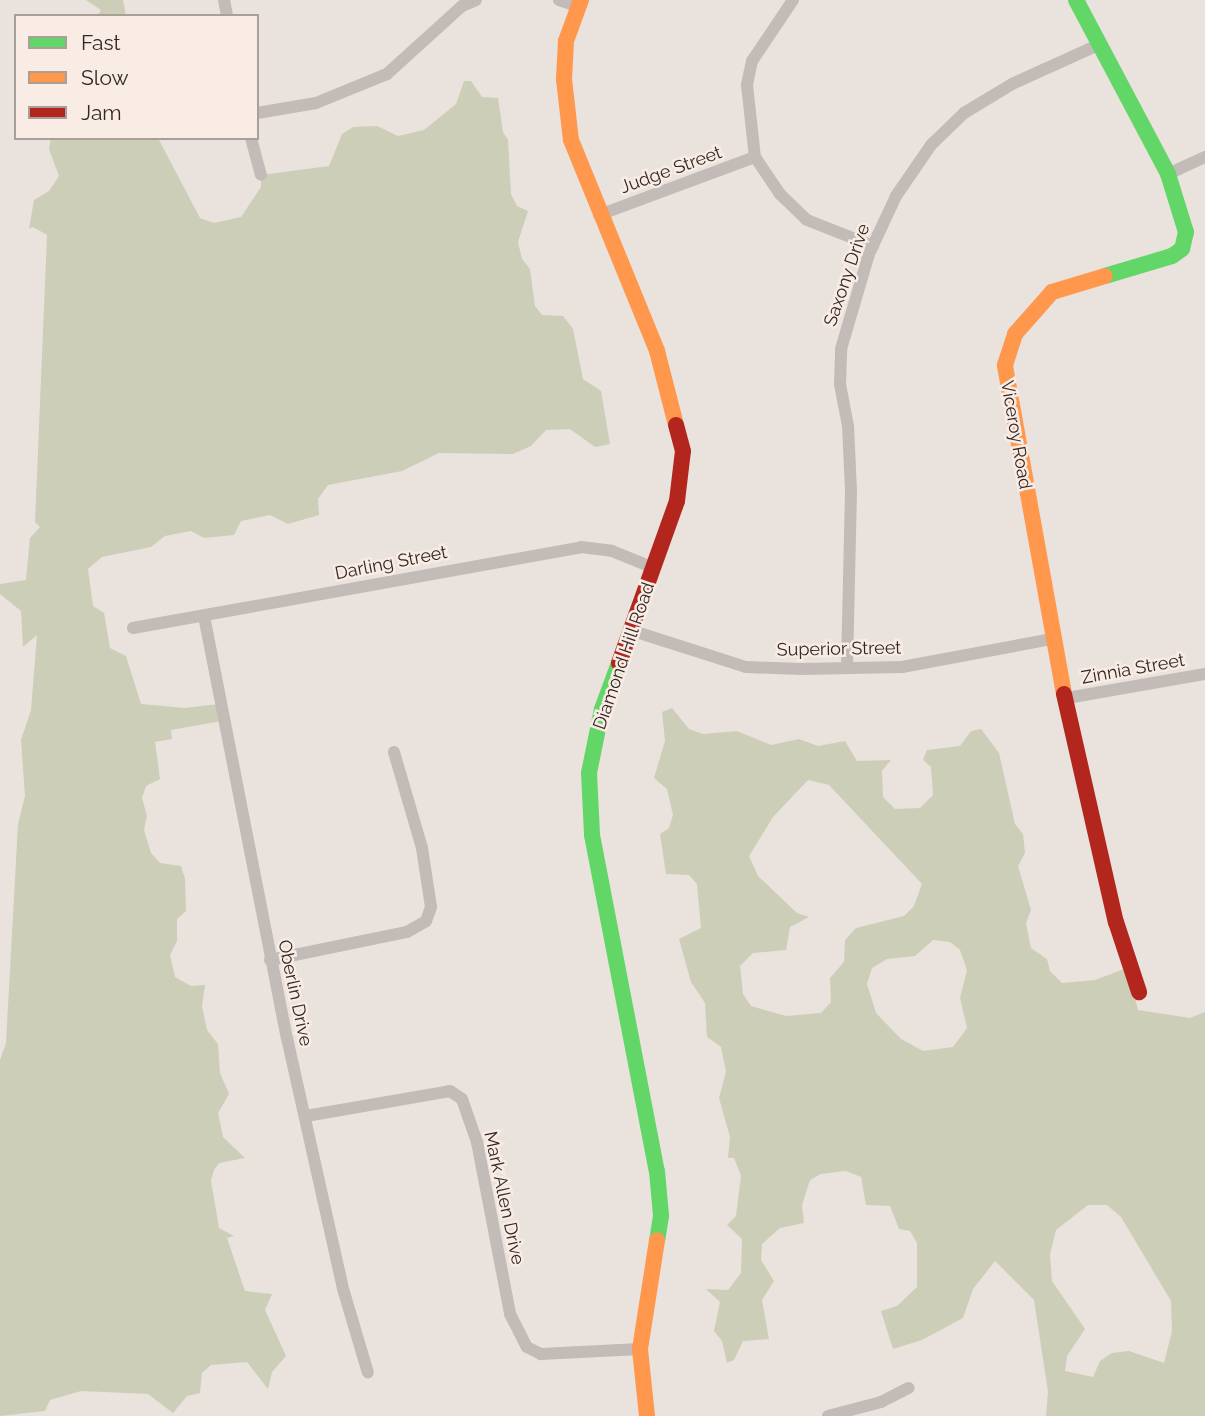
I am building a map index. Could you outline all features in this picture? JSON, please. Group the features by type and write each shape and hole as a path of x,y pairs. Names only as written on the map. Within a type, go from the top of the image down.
{"street":[{"path":"259,113 316,103 387,75 462,6 476,0"},
{"path":"559,0 580,3"},
{"path":"793,0 752,61 747,85 755,157 780,194 807,220 873,246"},
{"name":"Viceroy Road","path":"1076,0 1168,174 1186,232 1182,249 1172,256 1052,292 1015,334 1005,365 1052,639 1116,922 1139,992"},
{"name":"Diamond Hill Road","path":"580,3 566,41 564,79 571,140 599,215 657,351 682,442 677,501 602,709 589,773 594,848 657,1171 661,1216 640,1349 647,1416"},
{"name":"Saxony Drive","path":"847,667 851,491 848,426 840,384 841,349 873,246 896,196 917,165 964,113 1012,84 1098,45"},
{"path":"252,140 261,175"},
{"name":"Judge Street","path":"599,215 755,157"},
{"path":"1168,174 1205,157"},
{"name":"Darling Street","path":"133,628 582,547 612,551 654,568"},
{"name":"Oberlin Drive","path":"204,616 270,960 344,1292 368,1373"},
{"name":"Superior Street","path":"630,630 746,667 847,667 952,661 1052,639"},
{"name":"Zinnia Street","path":"1067,698 1205,674"},
{"path":"270,960 407,932 426,921 431,907 422,848 394,752"},
{"name":"Mark Allen Drive","path":"306,1116 434,1091 450,1091 462,1099 477,1142 510,1314 527,1347 541,1354 640,1349"},
{"path":"828,1416 881,1402 909,1388"}],"green space":[{"path":"86,0 123,0 126,14 98,14 101,10"},
{"path":"464,81 471,81 482,97 498,98 503,132 508,140 511,194 517,206 528,211 518,242 522,259 530,269 535,306 542,315 563,316 573,329 583,379 601,391 610,444 595,447 570,429 546,430 531,446 513,454 439,453 402,471 328,485 318,499 319,515 288,524 270,515 241,521 234,535 204,538 191,531 165,536 151,547 102,557 88,569 93,606 104,613 110,648 126,656 141,704 185,708 219,704 222,721 171,730 172,739 155,742 160,779 146,786 142,798 147,816 144,830 151,853 160,863 181,866 185,879 186,911 177,919 177,941 170,955 175,977 191,986 205,985 202,1006 207,1030 218,1044 220,1073 229,1094 218,1113 223,1137 245,1158 219,1163 214,1170 211,1181 219,1228 234,1236 227,1238 245,1291 272,1294 265,1310 286,1356 272,1372 268,1389 247,1362 211,1365 202,1373 200,1393 187,1396 173,1413 148,1394 81,1391 50,1400 45,1411 0,1416 0,1060 6,1043 18,824 25,796 21,740 31,710 37,635 23,647 21,611 0,594 0,584 26,580 30,538 40,527 35,522 47,235 33,227 29,229 34,200 49,191 59,176 49,149 51,140 159,140 200,218 214,223 241,217 261,187 261,175 329,166 342,134 353,127 377,126 398,136 424,130 456,104"},
{"path":"672,708 689,729 703,734 737,731 771,745 799,739 818,746 845,741 857,761 891,760 882,771 883,797 895,809 920,808 933,795 931,767 923,760 927,750 960,746 971,731 981,729 999,753 1015,824 1023,834 1025,853 1018,866 1031,910 1026,923 1031,948 1047,959 1050,971 1062,983 1095,980 1127,968 1138,1010 1190,1018 1205,1012 1205,1416 1046,1416 1048,1392 1034,1300 995,1261 973,1289 963,1318 922,1340 893,1349 881,1311 897,1306 917,1287 917,1243 910,1231 899,1229 890,1206 866,1205 861,1177 846,1171 821,1174 810,1180 802,1205 804,1223 780,1228 762,1244 761,1260 774,1281 762,1300 769,1339 743,1341 734,1360 727,1363 722,1341 714,1331 720,1302 706,1289 728,1290 741,1273 742,1239 727,1225 736,1216 741,1176 734,1158 728,1158 730,1137 719,1098 726,1072 721,1047 707,1037 705,1003 691,982 679,939 701,928 697,884 689,875 666,874 660,834 669,828 673,815 667,789 654,778 665,741 662,712","holes":["808,780 829,785 922,884 914,906 904,916 856,928 845,940 844,962 830,978 831,1002 821,1013 786,1016 751,1006 743,994 740,966 753,953 786,950 790,927 809,917 797,913 758,876 749,856 773,817","933,940 950,942 960,950 967,970 960,998 967,1028 953,1047 923,1051 901,1039 876,1013 867,984 872,968 887,959 915,956","1088,1205 1107,1205 1121,1217 1171,1301 1172,1331 1164,1363 1129,1351 1112,1353 1100,1361 1093,1377 1065,1371 1067,1356 1085,1329 1052,1281 1050,1254 1056,1230"]}],"traffic: fast":[{"path":"1076,0 1168,174 1186,232 1182,249 1172,256 1105,276"},
{"path":"619,663 602,709 589,773 592,835 657,1171 661,1216 657,1240"}],"traffic: slow":[{"path":"581,0 566,41 564,79 571,140 657,351 676,425"},
{"path":"1064,694 1005,365 1015,334 1052,292 1105,276"},
{"path":"647,1416 640,1349 657,1240"}],"traffic: jam":[{"path":"619,663 677,501 683,451 676,425"},
{"path":"1064,694 1116,922 1139,992"}]}
